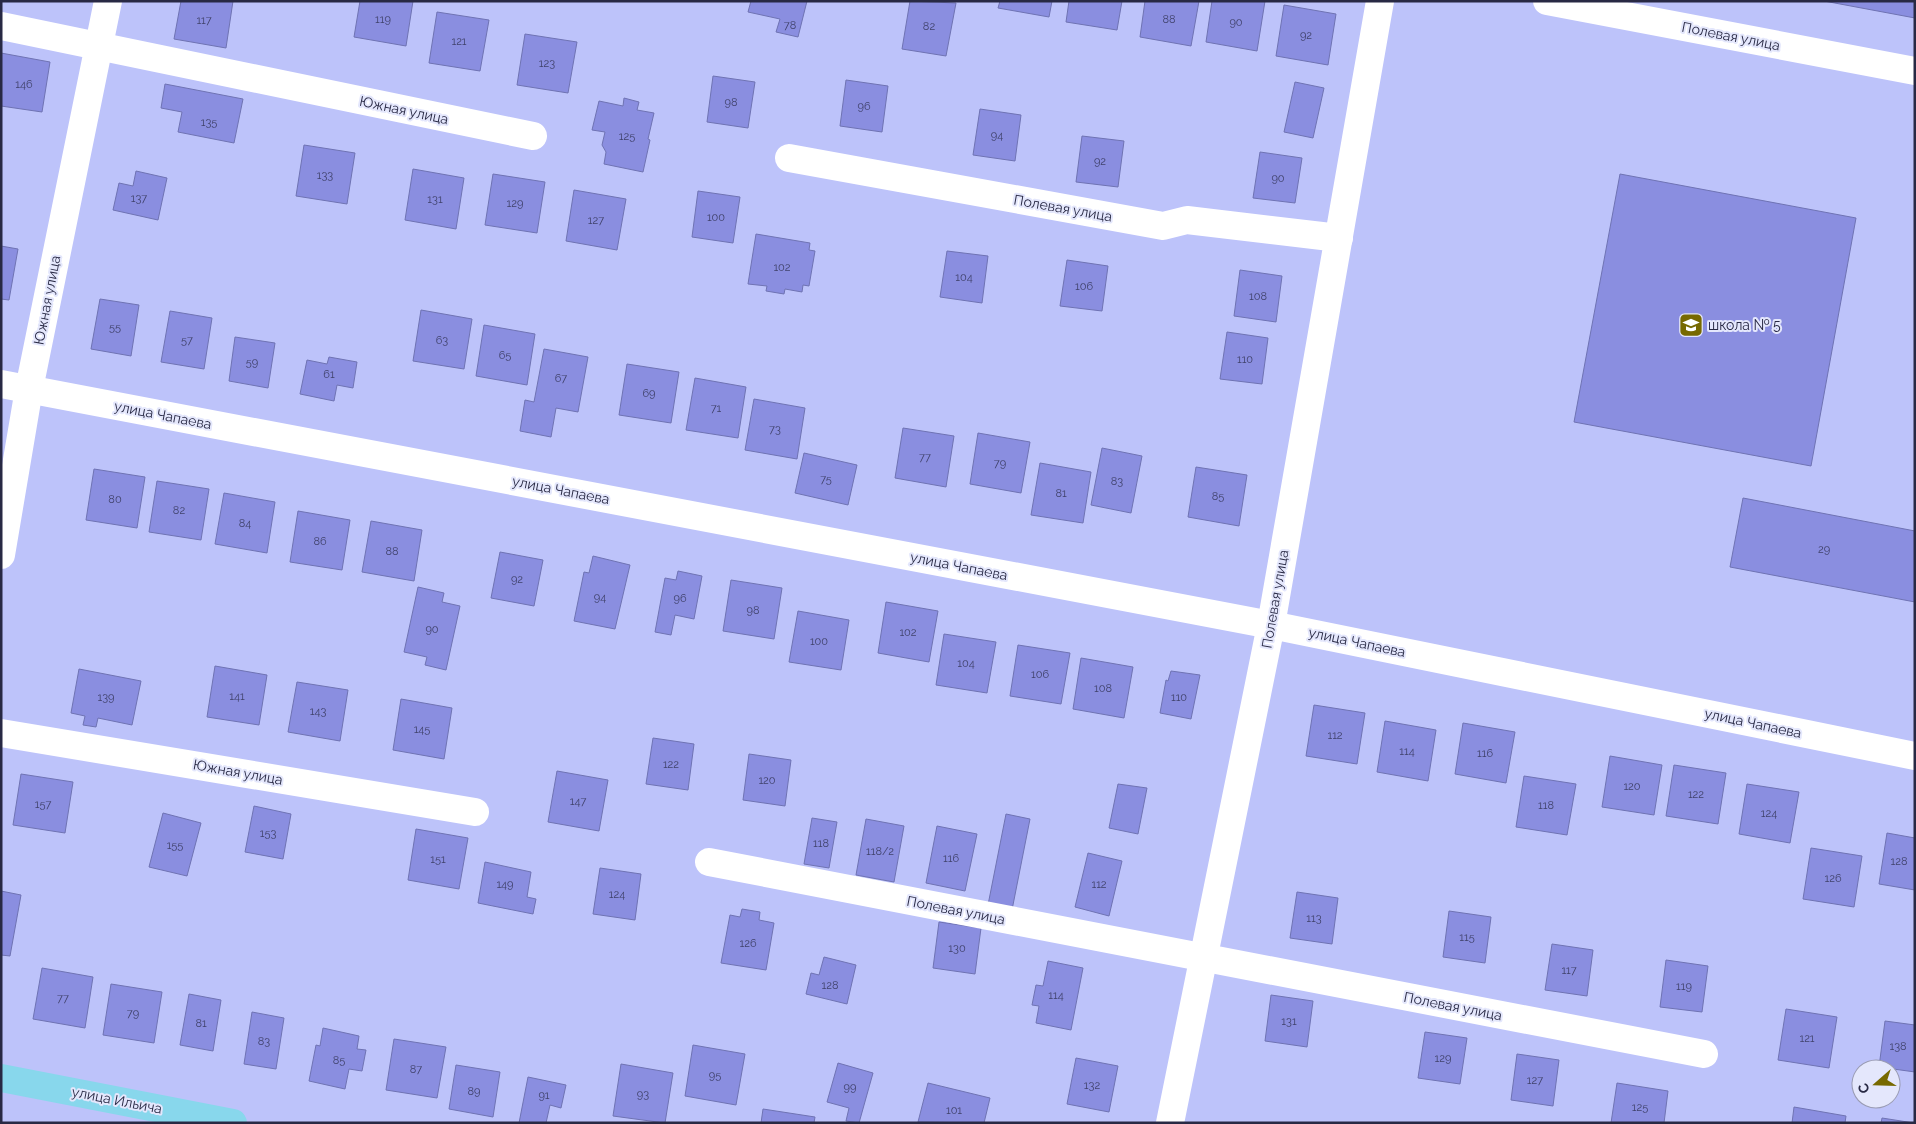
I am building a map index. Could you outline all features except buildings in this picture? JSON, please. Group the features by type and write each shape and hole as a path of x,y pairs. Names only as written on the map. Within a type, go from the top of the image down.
{"main road":[{"name":"улица Ильича","path":"1,1078 233,1123"}],"street":[{"name":"Южная улица","path":"1,555 29,389 108,1"},
{"name":"Полевая улица","path":"1170,1123 1271,625 1380,1"},
{"name":"Полевая улица","path":"1546,1 1915,71"},
{"name":"Южная улица","path":"1,26 533,136"},
{"name":"Полевая улица","path":"789,158 1163,226 1187,220 1339,238"},
{"name":"улица Чапаева","path":"1,384 1271,625 1915,756"},
{"name":"Южная улица","path":"1,733 475,812"},
{"name":"Полевая улица","path":"709,862 1704,1054"}],"place":[{"name":"школа № 5","path":"1691,325"}]}
